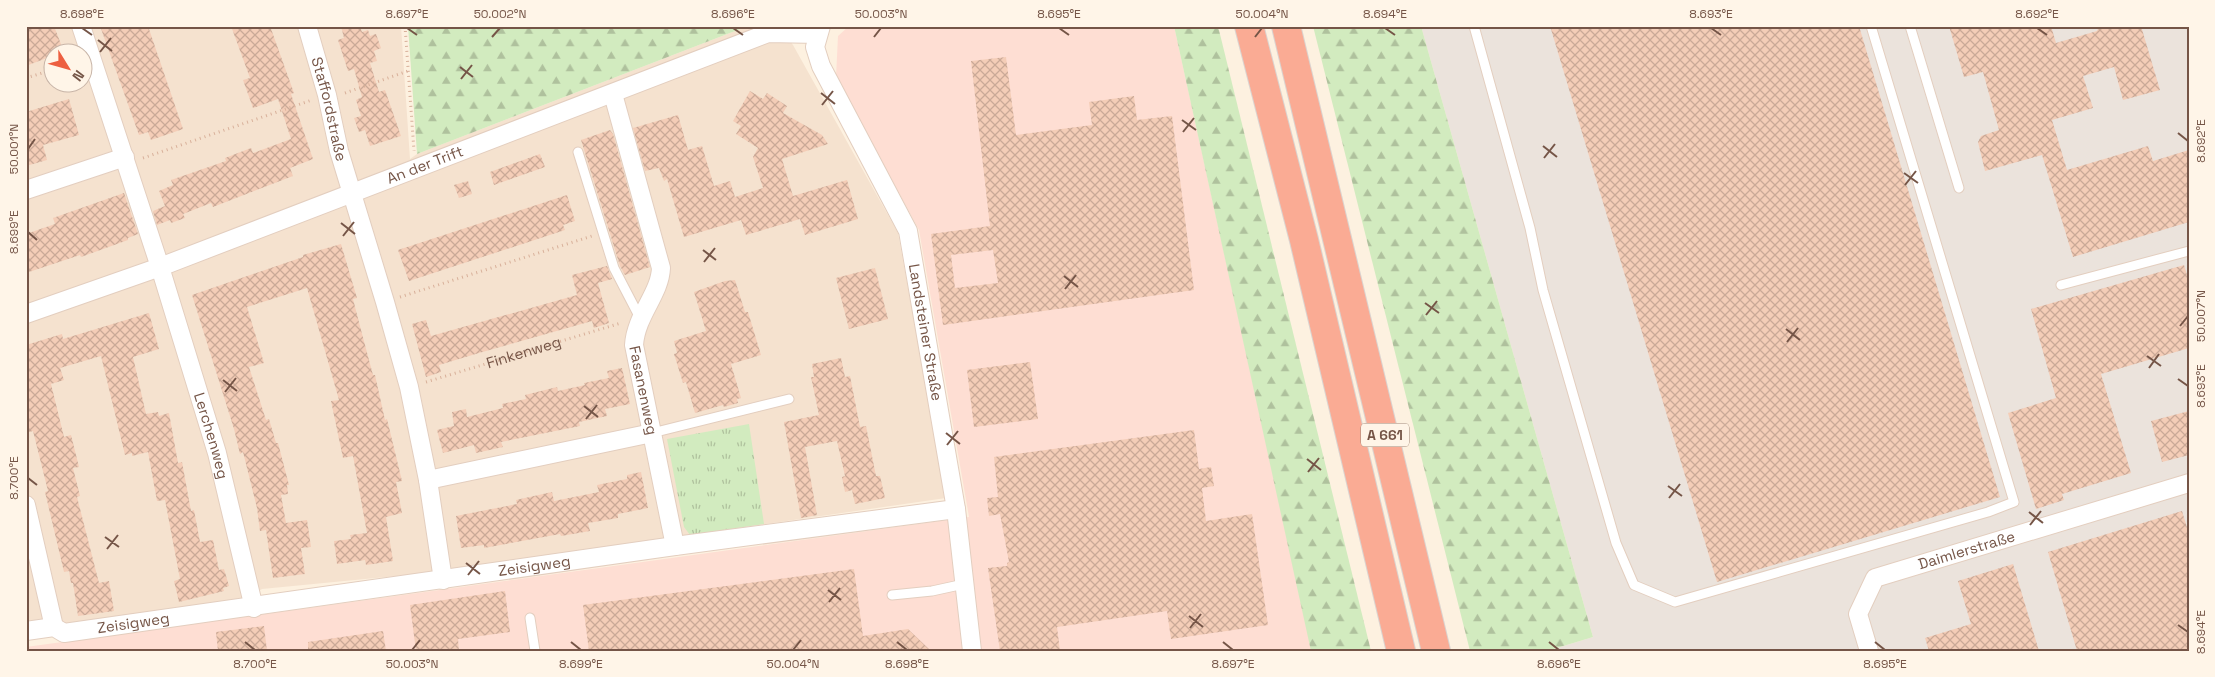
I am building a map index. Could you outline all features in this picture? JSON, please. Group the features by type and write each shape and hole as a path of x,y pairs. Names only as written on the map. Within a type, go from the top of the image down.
{"highway":[{"name":"A 661","path":"1249,26 1304,240 1401,651"},
{"name":"A 661","path":"1286,26 1436,651"}],"street":[{"name":"Lerchenweg","path":"81,26 125,157 217,453 254,608"},
{"name":"Staffordstraße","path":"307,26 351,194"},
{"name":"An der Trift","path":"26,314 160,267 768,33 819,30"},
{"name":"Landsteiner Straße","path":"819,30 815,48 821,66 908,232 956,509 972,651"},
{"name":"Fasanenweg","path":"613,94 661,268 659,280 640,318 634,345 675,546"},
{"path":"26,190 125,157"},
{"path":"351,194 409,387 428,480 443,580"},
{"path":"428,480 652,433"},
{"name":"Daimlerstraße","path":"1869,651 1858,614 1874,578 2189,483"},
{"path":"26,505 54,627"},
{"name":"Zeisigweg","path":"26,630 54,627 64,633 254,608 675,546 956,509"}],"lane":[{"path":"1474,26 1530,228 1543,290 1616,543 1634,585 1675,602 1988,512 2014,502 1871,26"},
{"path":"1910,26 1960,188"},
{"path":"578,152 614,268 640,318"},
{"path":"2061,285 2189,250"},
{"path":"652,433 789,399"},
{"path":"892,595 932,591 964,584"},
{"path":"530,618 535,651"}],"path":[{"path":"405,26 416,170"},
{"path":"125,157 140,159 408,71"},
{"path":"26,78 42,73"},
{"path":"385,302 603,232"},
{"name":"Finkenweg","path":"409,387 640,318"}],"shaded area":[{"path":"26,26 401,26 410,159 417,154 748,26 778,26 793,45 898,233 946,498 427,573 262,589 235,605 69,628 59,617 26,621"},
{"path":"849,26 1174,26 1312,651 26,651 26,647 969,517 919,230 836,77 838,36"},
{"path":"1421,26 2189,26 2189,651 1547,651 1593,637"}],"green space":[{"path":"408,26 748,26 417,154"},
{"path":"1174,26 1218,26 1371,651 1311,651"},
{"path":"1313,26 1421,26 1593,637 1547,651 1470,651"},
{"path":"749,424 764,524 690,535 684,527 667,439"}],"building":[{"path":"26,26 54,26 60,42 42,42 42,60 26,66"},
{"path":"100,26 148,26 183,129 151,140 148,132 139,135"},
{"path":"231,26 270,26 294,93 291,94 313,159 290,168 293,176 213,207 211,203 183,214 185,218 171,223 170,220 157,225 153,211 165,206 159,191 173,185 171,180 226,161 225,158 251,148 253,153 291,139 278,99 253,108 243,80 250,78"},
{"path":"341,26 360,26 362,32 368,30 370,36 376,34 381,48 374,51 377,61 370,63 379,92 385,90 401,136 370,146 365,130 359,132 354,118 361,116 356,100 362,97 354,69 348,71 338,40 344,38"},
{"path":"1550,26 1859,26 2000,497 1717,582"},
{"path":"1949,26 2051,26 2056,43 2097,31 2099,26 2141,26 2160,90 2123,100 2114,67 2083,76 2093,108 2052,120 2067,170 2148,146 2153,161 2189,150 2189,222 2073,257 2042,155 1985,171 1978,142 1981,136 1999,130 1983,72 1964,77"},
{"path":"1006,57 1016,135 1092,125 1089,102 1134,96 1137,120 1172,116 1194,290 943,325 931,234 990,226 971,61","holes":["993,250 998,283 955,288 951,255"]},
{"path":"750,91 763,99 767,93 787,106 783,113 822,135 828,144 782,159 793,196 847,180 858,219 805,235 800,219 746,235 741,220 684,237 667,179 664,181 659,168 645,171 633,128 678,115 688,150 702,146 714,186 730,181 735,197 763,188 753,157 758,148 736,134 741,126 733,121"},
{"path":"69,99 79,135 43,145 47,160 26,166 26,112"},
{"path":"610,130 613,134 650,267 625,275 620,266 581,140"},
{"path":"540,154 545,167 494,185 490,172"},
{"path":"468,181 472,194 459,198 454,185"},
{"path":"124,193 138,234 128,238 128,240 81,257 80,255 26,273 26,234 55,224 53,218"},
{"path":"567,195 575,221 563,225 565,230 409,281 398,250"},
{"path":"341,244 357,298 353,299 373,375 375,375 385,420 387,419 402,481 396,482 402,513 386,517 393,561 366,565 365,560 337,564 334,541 351,539 350,535 367,533 353,456 343,458 331,401 339,400 307,288 247,307 264,363 249,367 266,420 269,419 276,443 278,443 289,485 287,485 288,494 281,495 286,523 307,520 311,547 301,548 305,574 273,578 266,530 260,531 257,508 243,452 240,454 192,295 303,257 303,255"},
{"path":"2184,265 2189,281 2189,348 2101,374 2131,473 2062,494 2064,500 2036,509 2008,413 2056,398 2031,309"},
{"path":"607,266 612,279 598,283 609,323 594,328 592,321 479,353 439,365 441,372 426,377 412,324 426,320 431,336 577,295 572,275"},
{"path":"875,268 888,319 849,329 836,278"},
{"path":"735,280 745,312 748,312 761,355 731,364 741,398 737,399 738,403 695,413 686,382 683,383 674,354 677,353 674,341 706,331 694,292 725,281"},
{"path":"149,313 159,349 133,357 146,414 158,412 159,416 169,413 178,463 182,462 191,511 194,510 200,542 213,540 219,570 224,569 229,586 223,588 224,591 179,602 174,581 180,579 165,500 157,501 148,452 132,456 132,453 125,455 101,356 60,368 64,380 51,384 64,437 71,435 79,467 73,468 80,496 77,497 99,583 109,581 114,611 78,616 73,583 71,583 69,571 64,572 45,492 48,491 33,431 26,433 26,345 62,334 63,339"},
{"path":"841,358 845,377 850,376 860,427 866,426 876,476 880,476 885,498 855,504 852,490 845,492 842,477 845,476 837,441 805,447 817,515 801,518 784,422 819,415 811,377 814,377 812,364"},
{"path":"1030,362 1038,419 974,427 967,370"},
{"path":"622,368 630,404 605,409 607,416 579,422 580,426 501,442 503,447 476,453 474,445 443,453 437,430 454,426 452,412 466,409 467,417 503,408 502,404 526,399 525,395 557,387 558,391 609,378 607,371"},
{"path":"2189,411 2189,455 2162,462 2151,421"},
{"path":"1194,430 1199,469 1211,467 1214,486 1202,488 1206,521 1252,514 1268,625 1171,639 1167,611 1057,627 1060,651 1000,651 988,568 1007,566 1009,562 1000,514 989,516 987,498 998,497 994,457"},
{"path":"641,472 648,508 618,514 618,518 588,523 590,531 561,536 560,534 484,548 484,545 461,548 456,516 517,504 516,500 552,492 554,501 599,492 597,485 627,479 627,475"},
{"path":"2182,511 2189,534 2189,651 2077,651 2048,552"},
{"path":"2013,564 2039,651 1929,651 1925,638 1971,624 1958,581"},
{"path":"854,569 863,636 908,629 931,651 589,651 583,605"},
{"path":"505,591 510,632 458,639 459,651 416,651 410,605"},
{"path":"264,626 267,651 218,651 216,632"},
{"path":"383,631 386,651 308,651 308,642"}]}
